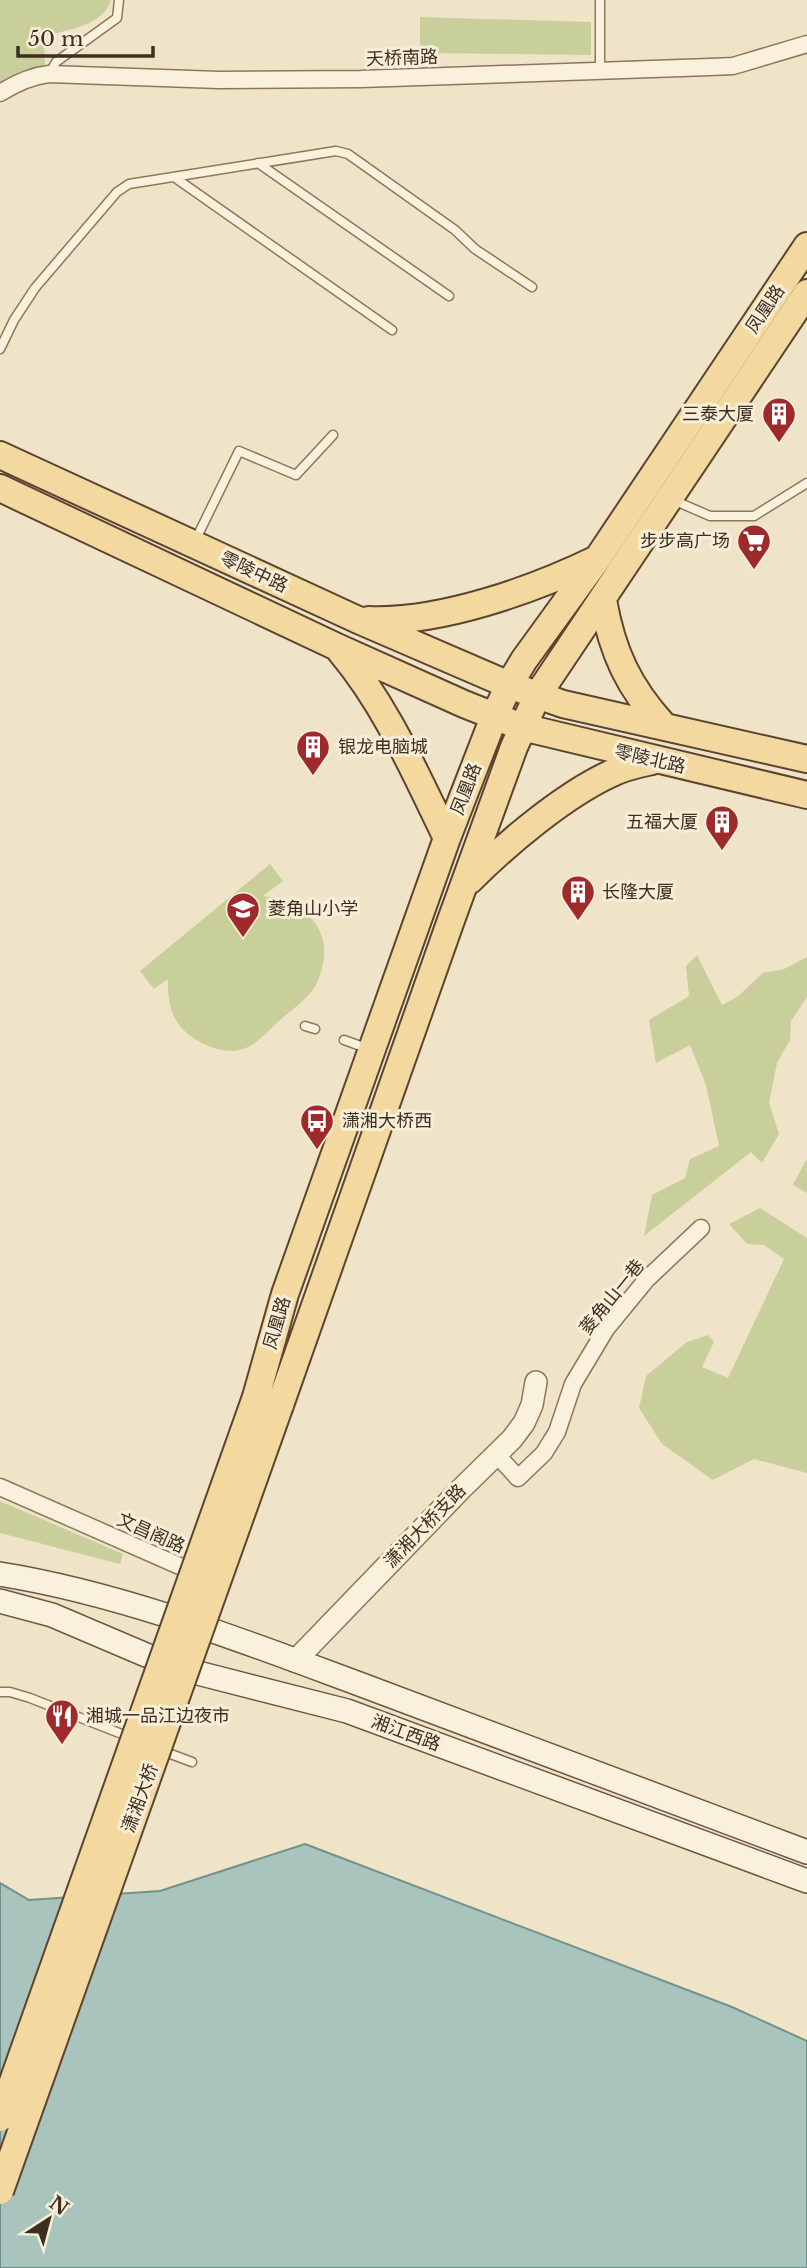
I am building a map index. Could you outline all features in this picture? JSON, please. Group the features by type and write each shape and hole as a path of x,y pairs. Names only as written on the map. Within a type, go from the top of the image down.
{"main road":[{"name":"凤凰路","path":"268,1401 285,1294 447,838 494,717 523,660 598,558 807,246"},
{"name":"凤凰路","path":"268,1401 464,887 522,727 537,695 801,307"},
{"name":"零陵中路","path":"0,454 356,619 509,685"},
{"name":"零陵中路","path":"0,488 337,647 494,717"},
{"path":"356,619 406,619 457,609 543,583 598,558"},
{"path":"603,600 622,667 647,707 664,726"},
{"path":"337,647 382,708 447,838"},
{"name":"零陵北路","path":"509,685 563,704 807,759"},
{"name":"零陵北路","path":"494,717 522,727 807,795"},
{"path":"464,887 505,847 592,784 611,773 655,760"},
{"name":"潇湘大桥","path":"0,2118 268,1401"},
{"name":"潇湘大桥","path":"0,2191 268,1401"},
{"name":"湘江西路","path":"0,1574 93,1594 141,1608 295,1661 807,1852"},
{"name":"湘江西路","path":"0,1601 52,1615 146,1655 194,1672 347,1711 807,1881"}],"street":[{"name":"天桥南路","path":"0,93 21,81 49,74 219,80 361,79 733,66 807,44"},
{"name":"菱角山一巷","path":"497,1455 518,1478 544,1453 557,1432 573,1384 606,1329 647,1279 701,1228"},
{"name":"潇湘大桥支路","path":"295,1661 497,1455 524,1423 532,1405 536,1382"},
{"name":"文昌阁路","path":"0,1487 211,1580 238,1502"}],"lane":[{"path":"49,74 56,62 117,18 119,0"},
{"path":"600,0 600,70"},
{"path":"0,349 14,320 35,288 117,192 129,184 336,151 348,154 455,230 475,249 532,287"},
{"path":"258,163 449,296"},
{"path":"174,177 392,330"},
{"path":"193,544 239,451 296,475 332,435"},
{"path":"670,499 710,516 754,516 807,483"},
{"path":"305,1026 315,1029"},
{"path":"344,1040 372,1050"},
{"path":"0,1692 30,1698 142,1742"},
{"path":"155,1747 192,1762"}],"green space":[{"path":"0,0 111,0 100,16 83,26 44,36 45,66 21,71 0,83"},
{"path":"420,17 591,22 591,55 420,53"},
{"path":"270,864 283,881 263,896 290,903 311,918 323,939 322,968 315,986 307,996 255,1043 233,1051 213,1048 187,1033 176,1020 170,1005 168,979 154,989 140,971"},
{"path":"697,955 722,1005 737,997 763,973 784,969 807,957 807,997 791,1021 790,1040 777,1063 769,1103 779,1134 762,1163 751,1152 644,1236 652,1195 685,1178 690,1159 719,1146 706,1085 690,1045 656,1063 649,1020 689,996 686,966"},
{"path":"807,1160 807,1193 793,1185"},
{"path":"760,1208 807,1238 807,1473 754,1459 713,1480 662,1444 639,1408 646,1376 687,1342 708,1335 714,1342 702,1367 728,1378 784,1259 764,1245 747,1244 729,1224"},
{"path":"0,1501 123,1554 120,1564 0,1533"}],"water":[{"path":"305,1844 732,2007 807,2041 807,2268 0,2268 0,1883 29,1900 160,1891"}],"place":[{"name":"三泰大厦","path":"779,444"},
{"name":"步步高广场","path":"754,571"},
{"name":"银龙电脑城","path":"313,777"},
{"name":"五福大厦","path":"722,852"},
{"name":"长隆大厦","path":"578,922"},
{"name":"菱角山小学","path":"243,939"},
{"name":"潇湘大桥西","path":"317,1151"},
{"name":"湘城一品江边夜市","path":"62,1746"}]}
